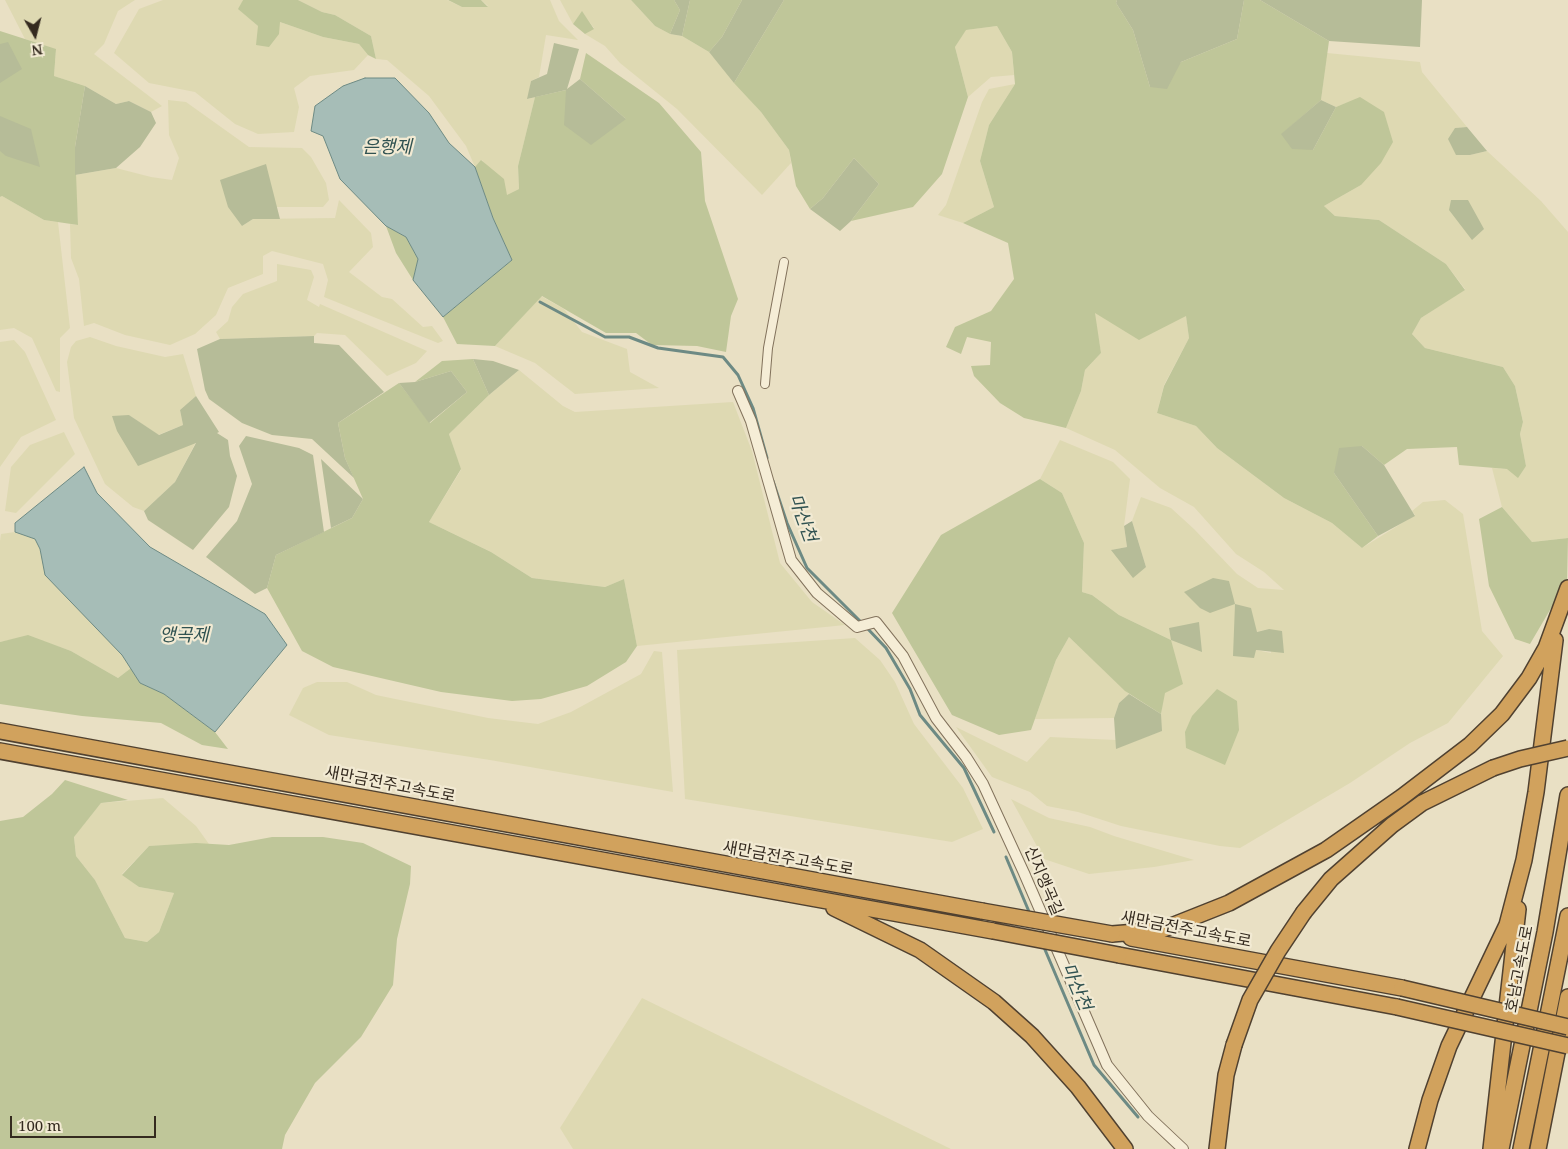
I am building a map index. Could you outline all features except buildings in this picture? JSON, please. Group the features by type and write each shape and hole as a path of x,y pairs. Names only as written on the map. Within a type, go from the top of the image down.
{"highway":[{"path":"1112,934 1161,930 1229,903 1326,850 1402,797 1470,745 1502,714 1529,678 1546,648 1568,588"},
{"path":"1491,1149 1524,860 1536,792 1558,619"},
{"name":"새만금전주고속도로","path":"0,731 1402,988 1568,1027"},
{"path":"1217,1149 1226,1075 1234,1045 1250,1000 1278,951 1304,912 1331,879 1359,851 1422,803 1493,768 1520,758 1568,748"},
{"name":"새만금전주고속도로","path":"0,751 1119,954 1397,1007 1568,1046"},
{"name":"호남고속도로","path":"1501,1149 1545,932 1568,795"},
{"path":"1417,1149 1430,1100 1449,1046 1506,925 1524,860"},
{"path":"812,898 920,950 994,1002 1032,1036 1078,1087 1125,1149"},
{"path":"1522,1149 1568,916"},
{"path":"1538,1149 1568,997"}],"street":[{"path":"765,384 768,348 784,262"},
{"name":"신지앵곡길","path":"738,391 751,421 791,560 804,580 858,627 876,622 903,656 936,718 966,756 983,784 1024,873 1107,1065 1148,1116 1183,1149"}],"shaded area":[{"path":"5,0 135,0 118,11 104,44 94,54 162,106 151,112 129,101 116,104 85,86 54,76 56,50 25,39"},
{"path":"163,0 243,0 239,9 258,26 280,22 323,37 359,44 368,55 354,70 310,76 294,88 299,107 294,132 258,134 235,124 195,92 149,83 114,53 139,9"},
{"path":"298,0 447,0 462,7 488,6 481,0 550,0 559,21 578,40 546,35 539,77 531,81 528,99 535,97 518,166 519,189 507,196 482,160 475,167 466,146 429,96 387,60 376,59 371,36 335,15 322,12"},
{"path":"560,0 631,0 655,26 670,34 682,36 709,52 761,112 789,150 791,163 762,195 677,109 620,63 605,46 585,34 594,28 582,12 573,24"},
{"path":"997,26 1012,52 1014,75 991,77 968,97 955,47 965,30"},
{"path":"1327,53 1420,62 1422,72 1467,127 1455,128 1470,155 1487,151 1541,201 1568,232 1568,538 1532,542 1502,507 1492,468 1507,469 1526,466 1520,434 1523,422 1515,386 1503,367 1425,348 1412,334 1421,318 1465,289 1446,264 1379,220 1335,216 1324,206 1361,185 1360,98 1336,107 1321,100"},
{"path":"1015,84 989,125 980,161 994,207 963,223 938,215 946,205 982,102 989,89"},
{"path":"168,100 186,102 249,147 302,148 311,157 326,183 329,200 323,207 276,207 265,164 242,226 253,219 335,218 339,200 371,233 373,247 349,272 382,297 392,299 423,327 432,326 443,341 438,343 324,297 328,280 323,264 272,251 263,256 263,274 228,288 216,315 195,334 170,345 125,335 94,323 84,326 79,279 71,258 70,224 78,225 75,175 116,168 172,180 179,158 169,135"},
{"path":"2,196 44,220 58,222 70,328 60,338 60,392 56,391 32,338 14,328 0,330 0,197"},
{"path":"277,264 311,270 314,277 307,300 319,307 320,304 427,351 416,363 387,376 345,335 317,333 314,336 220,339 216,332 228,321 232,307 243,294 277,281"},
{"path":"541,296 564,309 582,332 627,349 630,372 659,388 575,394 535,363 495,346"},
{"path":"1094,313 1186,315 1189,338 1164,385 1157,413 1196,426 1217,448 1284,498 1332,523 1362,548 1415,515 1412,511 1423,502 1445,500 1463,514 1482,631 1503,656 1448,723 1410,743 1350,783 1240,848 1220,846 1121,826 1078,812 1047,806 1030,792 992,777 956,727 1027,762 1050,737 1116,740 1117,748 1161,731 1161,714 1171,640 1119,615 1092,595 1082,592 1084,543 1062,493 1040,479 1060,440 1113,462 1130,479 1124,526 1127,547 1112,550 1146,567 1132,521 1141,497 1171,508 1237,574 1258,588 1284,590 1264,572 1236,554 1194,507 1160,488 1115,450 1066,428 1081,391 1085,370 1101,353","holes":["1269,629 1271,653 1256,650 1257,632"]},
{"path":"90,337 116,346 165,357 183,354 196,396 180,410 183,425 158,435 129,415 117,431 196,442 175,482 144,511 133,507 105,484 74,418 67,362 71,347 76,341"},
{"path":"14,340 25,352 56,420 21,437 0,467 0,342"},
{"path":"519,370 563,406 575,412 733,402 752,451 780,563 812,602 845,625 637,646 624,579 605,587 532,578 491,552 429,522 461,470 449,434 489,395"},
{"path":"64,432 75,454 16,513 5,511 11,467 30,445"},
{"path":"15,532 35,539 40,549 46,575 75,603 122,655 131,668 118,678 71,651 28,636 0,642 0,541 1,534"},
{"path":"1069,637 1129,694 1119,703 1114,718 1035,719 1056,660"},
{"path":"855,638 880,660 895,682 914,724 963,788 983,829 952,842 685,799 677,650"},
{"path":"654,651 662,652 673,792 490,760 329,735 289,715 303,688 317,682 347,682 376,695 488,718 538,724 571,712 641,674"},
{"path":"163,798 196,826 209,844 149,846 122,874 139,887 174,893 159,932 147,942 125,938 95,880 76,856 74,836 101,803"},
{"path":"1011,799 1049,818 1090,827 1194,860 1154,867 1089,874 1044,859"},
{"path":"642,998 951,1149 573,1149 560,1128"}],"green space":[{"path":"243,0 298,0 322,12 335,15 371,36 376,59 368,55 359,44 323,37 280,22 279,34 269,47 256,45 258,26 238,9"},
{"path":"448,0 481,0 488,7 462,7"},
{"path":"631,0 674,0 680,10 670,34 655,26"},
{"path":"674,0 690,0 682,36 670,34 680,10"},
{"path":"690,0 742,0 722,37 709,52 682,36"},
{"path":"742,0 784,0 734,83 709,52 722,37"},
{"path":"784,0 1117,0 1116,3 1133,30 1150,87 1181,62 1237,39 1244,0 1260,0 1329,41 1321,100 1282,134 1313,150 1336,107 1360,97 1384,112 1393,142 1381,163 1361,185 1324,206 1335,216 1379,220 1446,264 1465,290 1421,318 1412,334 1425,348 1503,367 1515,386 1523,422 1520,434 1526,466 1518,478 1507,469 1459,465 1457,447 1407,449 1384,465 1362,446 1334,473 1378,536 1362,548 1332,523 1284,498 1217,448 1196,426 1157,413 1164,386 1189,338 1186,316 1139,340 1095,313 1101,353 1085,370 1081,391 1066,428 1024,418 1000,403 974,376 971,366 990,365 991,342 967,337 961,354 946,347 955,327 991,311 1014,279 1008,243 963,223 994,207 980,161 989,125 1015,84 1012,52 997,26 966,30 955,47 968,97 942,174 913,207 851,221 879,184 854,158 823,198 810,209 796,186 789,150 761,112 734,83"},
{"path":"1117,0 1244,0 1237,39 1181,62 1167,89 1150,87 1133,30 1116,3"},
{"path":"1260,0 1422,0 1420,47 1329,41"},
{"path":"582,11 594,29 585,34 573,24"},
{"path":"0,31 56,49 54,76 85,86 75,147 78,225 44,220 2,196 0,197"},
{"path":"8,42 22,69 0,83 0,44"},
{"path":"554,43 579,49 567,89 580,79 626,119 591,145 564,125 566,90 527,99 531,81 547,74"},
{"path":"586,53 659,103 701,152 705,201 738,299 731,316 726,352 697,346 652,345 636,333 606,333 542,296 495,346 457,344 443,317 512,260 493,218 475,167 481,160 504,179 507,195 519,189 518,166 535,97 566,90 626,119 580,79"},
{"path":"85,86 116,104 129,101 151,112 156,123 140,147 116,168 75,175 75,147"},
{"path":"1321,100 1336,107 1313,150 1292,149 1281,134"},
{"path":"0,116 31,129 40,167 6,156 0,151"},
{"path":"1467,127 1487,151 1470,155 1456,155 1448,139 1455,128"},
{"path":"854,158 879,184 851,221 840,231 810,209 823,198"},
{"path":"266,164 280,219 253,219 242,226 228,207 220,180"},
{"path":"1451,200 1468,200 1484,229 1472,240 1449,210"},
{"path":"386,226 406,237 418,259 413,280 396,253"},
{"path":"314,336 314,343 339,345 384,392 338,423 345,458 354,478 312,439 272,435 242,423 209,399 205,390 197,349 220,339"},
{"path":"473,359 489,395 449,434 461,469 429,522 491,552 532,578 605,587 624,579 637,646 626,662 587,686 541,699 512,701 441,692 333,667 302,651 267,588 276,555 352,518 363,499 345,458 338,423 399,383 430,423 467,392 451,371 415,382 442,361"},
{"path":"473,359 493,361 519,370 489,395"},
{"path":"451,371 467,392 429,423 399,383 415,382"},
{"path":"196,396 219,432 217,433 228,440 230,456 237,476 229,507 193,550 148,520 144,511 175,482 196,443 138,466 117,431 112,416 129,415 159,435 183,425 180,410"},
{"path":"246,436 299,448 313,455 324,532 276,555 267,588 255,594 206,557 237,521 252,484 239,446"},
{"path":"1362,446 1384,465 1415,516 1378,536 1334,473 1339,448"},
{"path":"321,459 363,499 352,518 331,528"},
{"path":"1040,479 1062,493 1084,543 1082,592 1092,595 1119,615 1171,640 1183,684 1165,693 1161,714 1125,691 1069,637 1056,660 1031,730 999,735 952,715 892,613 941,535"},
{"path":"1502,507 1532,542 1568,538 1567,581 1530,644 1515,639 1489,586 1479,519"},
{"path":"1132,521 1146,567 1133,578 1111,550 1127,547 1124,526"},
{"path":"1213,578 1229,581 1235,604 1210,613 1200,608 1184,592"},
{"path":"1235,604 1251,608 1257,632 1269,629 1282,631 1284,653 1256,650 1254,658 1233,656"},
{"path":"1199,622 1202,652 1171,640 1169,628"},
{"path":"28,635 71,651 118,678 131,668 140,683 164,694 215,732 228,749 202,745 161,723 82,716 0,704 0,642"},
{"path":"1217,689 1237,701 1239,730 1225,765 1186,748 1185,732 1192,716"},
{"path":"1129,694 1161,714 1162,731 1116,749 1114,718 1119,703"},
{"path":"65,780 128,800 101,803 74,837 76,856 95,880 125,938 147,942 159,932 174,893 139,887 122,875 149,846 196,843 229,845 272,837 323,837 363,843 411,866 410,884 397,939 393,985 361,1037 315,1083 285,1135 282,1149 0,1149 0,821 23,817 52,794"}],"water":[{"name":"은행제","path":"365,78 395,78 429,113 449,143 475,167 493,218 512,260 443,317 413,280 418,259 406,237 386,226 340,179 323,136 311,131 315,106 343,86"},
{"name":"앵곡제","path":"84,467 97,493 150,547 265,614 287,645 215,732 164,694 140,683 122,655 45,575 40,549 35,539 15,532 15,523"}],"waterway":[{"name":"마산천","path":"540,302 605,337 629,337 658,348 723,357 738,375 753,408 767,458"},
{"name":"마산천","path":"773,481 787,523 807,568 862,623"},
{"name":"마산천","path":"867,628 886,648 910,689 920,715 964,768 994,832"},
{"name":"마산천","path":"1006,857 1030,914"},
{"name":"마산천","path":"1043,945 1094,1065 1138,1117"}]}
